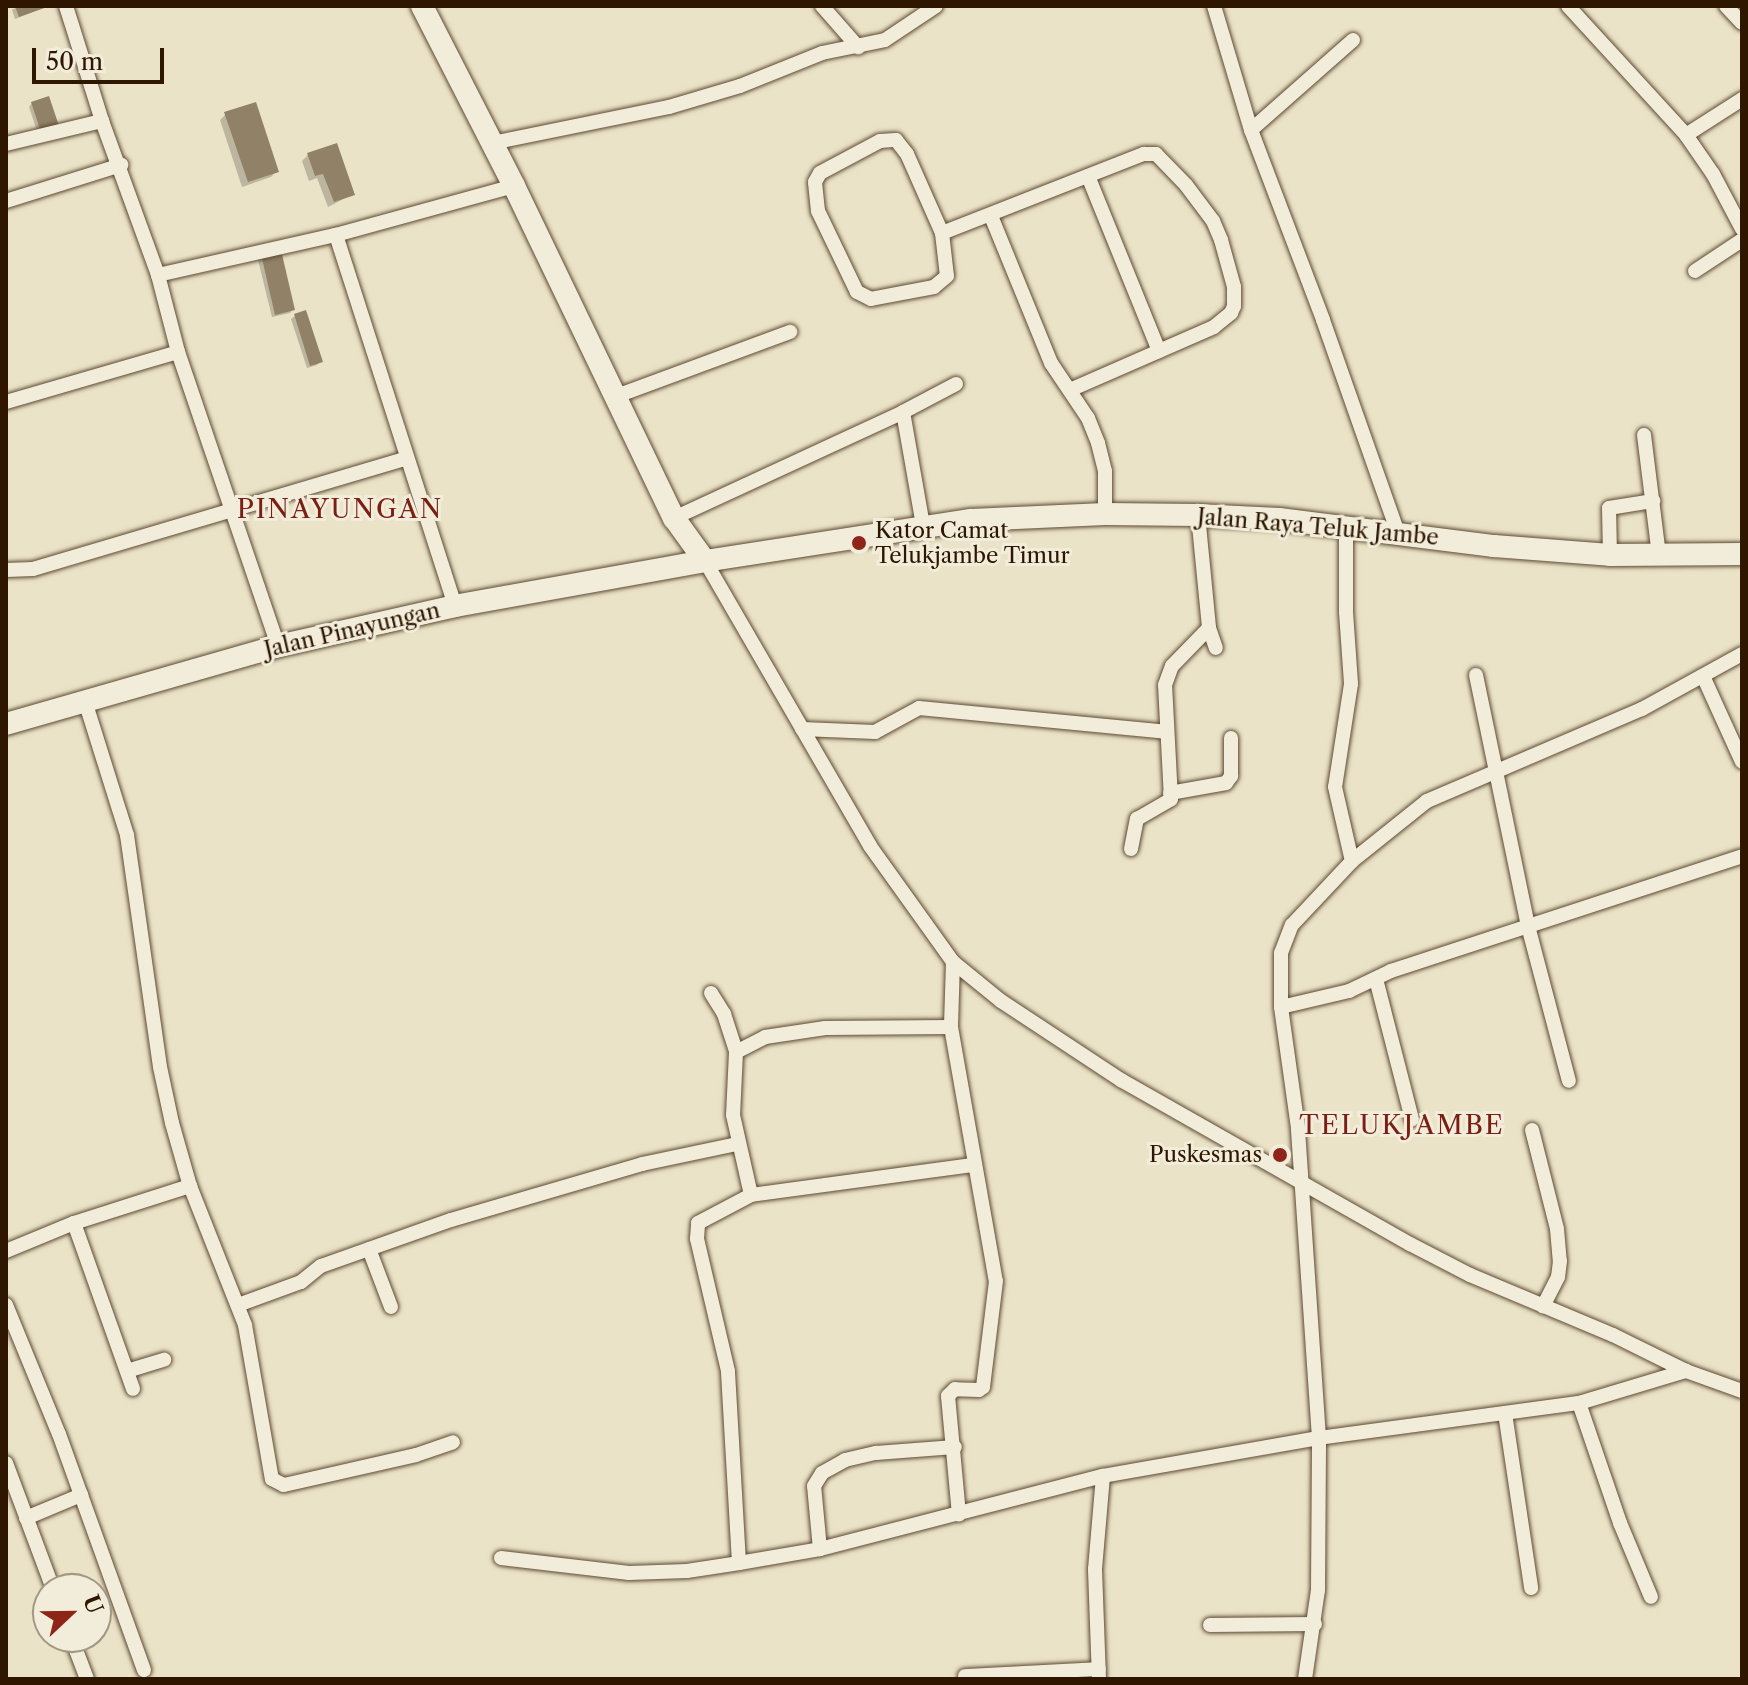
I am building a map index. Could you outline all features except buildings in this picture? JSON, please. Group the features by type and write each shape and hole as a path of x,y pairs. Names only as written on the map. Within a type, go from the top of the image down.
{"main road":[{"path":"422,6 514,186 674,518 705,561"},
{"name":"Jalan Raya Teluk Jambe","path":"705,561 923,526 1105,514 1198,515 1346,527 1494,546 1610,555 1742,554"},
{"name":"Jalan Pinayungan","path":"6,724 278,646 455,606 705,561"}],"street":[{"path":"66,6 102,121 121,165 158,275 178,352 278,646"},
{"path":"822,6 858,47"},
{"path":"492,143 669,107 740,86 822,53 885,40 936,6"},
{"path":"1214,6 1251,130 1323,320 1398,533"},
{"path":"1568,6 1686,135 1713,174 1742,229"},
{"path":"1726,6 1742,23"},
{"path":"1251,130 1353,40"},
{"path":"1686,135 1742,99"},
{"path":"6,144 102,121"},
{"path":"896,140 907,154 942,233 948,266 941,283 881,298 862,297 818,211 815,182 820,173 880,141 896,140"},
{"path":"942,233 1144,154 1156,154 1202,205 1221,240 1234,287 1231,313 1214,327 1070,390"},
{"path":"6,201 121,165"},
{"path":"1088,176 1159,351"},
{"path":"158,275 336,235 514,186"},
{"path":"991,216 1051,363 1070,390 1098,443 1105,471 1105,514"},
{"path":"336,235 455,606"},
{"path":"1695,271 1742,240"},
{"path":"614,397 790,332"},
{"path":"6,402 178,352"},
{"path":"674,518 903,412 956,384"},
{"path":"903,412 923,526"},
{"path":"1644,435 1659,555"},
{"path":"6,570 33,569 407,458"},
{"path":"1610,555 1609,508 1653,501"},
{"path":"1198,515 1209,628 1216,648"},
{"path":"1346,527 1346,612 1351,684 1335,787 1352,861"},
{"path":"705,561 870,846 953,962 1063,1045 1410,1244 1686,1371 1742,1391"},
{"path":"1131,849 1137,819 1168,802 1170,793 1165,685 1172,666 1209,628"},
{"path":"1305,1679 1315,1624 1319,1438 1293,1078 1281,1007 1281,953 1292,925 1352,861 1411,810 1495,770 1642,709 1742,654"},
{"path":"1476,675 1528,926 1569,1081"},
{"path":"1703,676 1742,762"},
{"path":"85,701 127,835 160,1067 190,1186 245,1325 272,1479 277,1483 372,1466 453,1442"},
{"path":"802,729 875,732 919,708 1166,732"},
{"path":"1170,793 1226,783 1231,776 1231,738"},
{"path":"1281,1007 1349,991 1528,926 1742,856"},
{"path":"953,962 951,1027 973,1165 996,1281 983,1387 979,1390 955,1389 948,1396 959,1514"},
{"path":"1376,979 1412,1119"},
{"path":"711,993 724,1014 736,1052 733,1115 737,1144 751,1195"},
{"path":"736,1052 765,1037 825,1028 951,1027"},
{"path":"1532,1130 1557,1229 1560,1261 1558,1277 1543,1306"},
{"path":"238,1305 301,1282 321,1266 573,1182 737,1144"},
{"path":"739,1563 728,1371 696,1228 698,1223 751,1195 973,1165"},
{"path":"6,1251 74,1223 190,1186"},
{"path":"74,1223 133,1389"},
{"path":"369,1249 391,1307"},
{"path":"6,1305 81,1495 144,1670"},
{"path":"127,1371 164,1360"},
{"path":"501,1558 629,1573 687,1571 739,1563 820,1549 1103,1476 1319,1438 1579,1403 1686,1371"},
{"path":"1579,1403 1620,1523 1651,1597"},
{"path":"1505,1413 1531,1588"},
{"path":"820,1549 814,1486 822,1473 845,1460 876,1453 955,1447"},
{"path":"6,1463 47,1573"},
{"path":"965,1676 1099,1674 1095,1569 1103,1476"},
{"path":"26,1518 81,1495"},
{"path":"1210,1625 1315,1624"},
{"path":"77,1653 87,1679"}],"place":[{"name":"Kator Camat Telukjambe Timur","path":"859,543"},
{"name":"Puskesmas","path":"1280,1155"}],"district":[{"name":"PINAYUNGAN","path":"340,510"},
{"name":"TELUKJAMBE","path":"1402,1126"}]}
